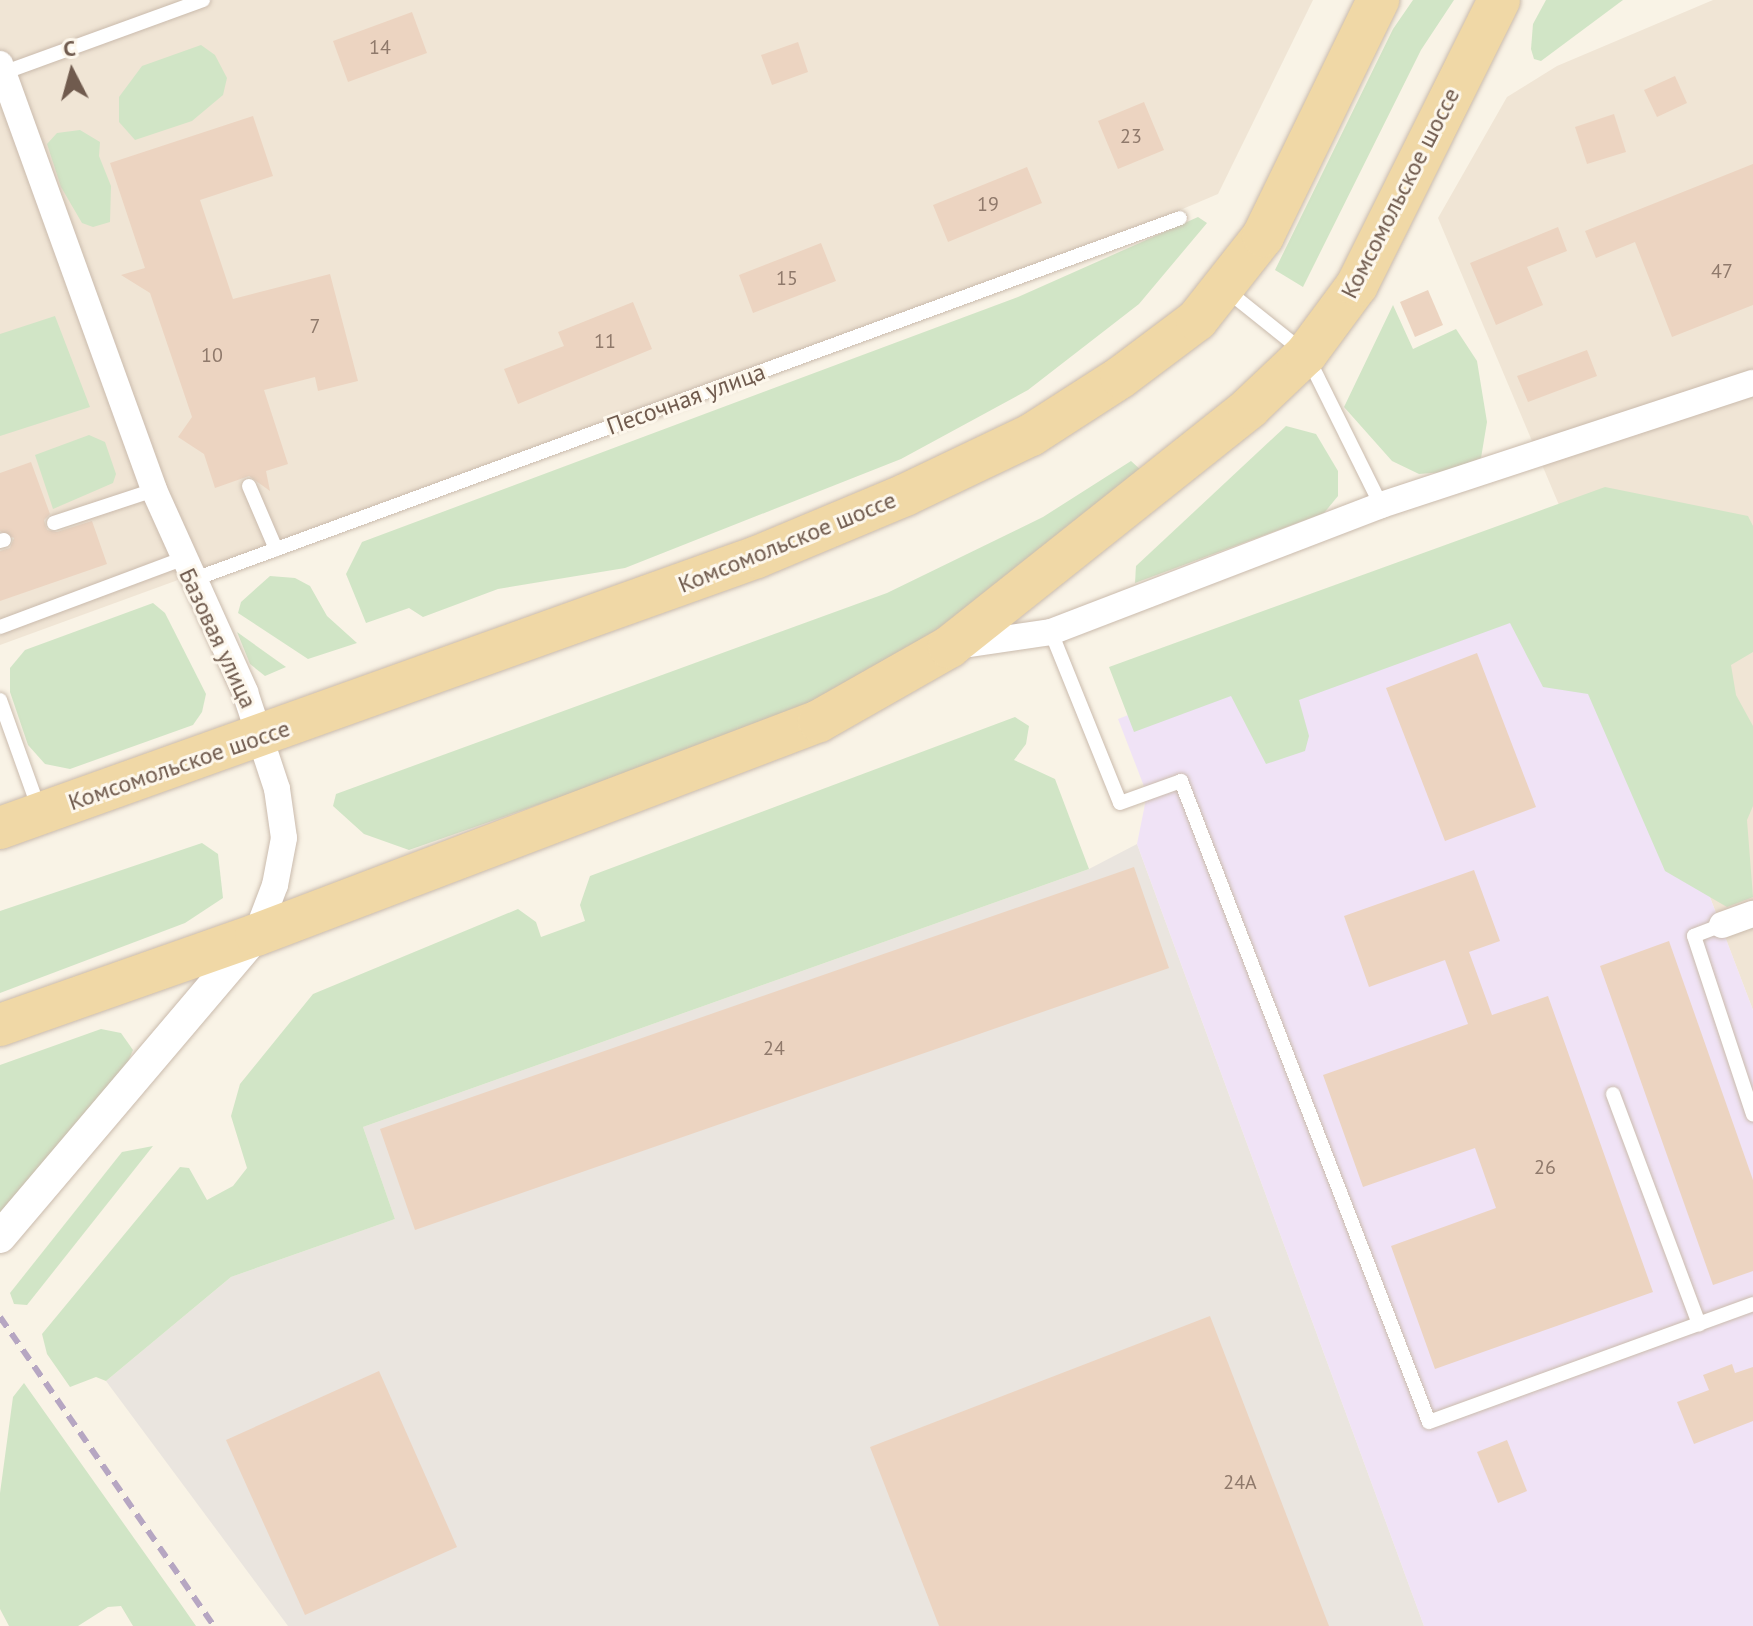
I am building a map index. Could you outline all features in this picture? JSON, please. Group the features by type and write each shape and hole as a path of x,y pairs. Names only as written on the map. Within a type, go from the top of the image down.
{"main road":[{"name":"Комсомольское шоссе","path":"0,828 757,557 905,495 1031,435 1121,377 1197,320 1223,288 1263,236 1378,0"},
{"name":"Комсомольское шоссе","path":"0,1025 256,935 819,721 949,647 1249,408 1306,354 1357,285 1499,0"}],"street":[{"name":"Базовая улица","path":"0,1237 256,935 275,885 284,838 277,789 261,736 154,490 1,70"},
{"name":"Комсомольское шоссе","path":"949,647 1051,632 1381,505 1753,383"},
{"path":"1722,925 1753,914"}],"lane":[{"path":"1,70 203,0"},
{"name":"Песочная улица","path":"0,627 187,570 276,549 1180,218"},
{"path":"1223,288 1306,354 1381,505"},
{"path":"249,486 276,549"},
{"path":"54,523 154,490"},
{"path":"1051,632 1120,803 1181,781 1429,1422 1753,1304"},
{"path":"0,700 41,814"},
{"path":"1722,925 1694,936 1753,1114"},
{"path":"1613,1094 1699,1324"}],"shaded area":[{"path":"0,0 1313,0 1218,194 1114,238 0,645"},
{"path":"1713,0 1753,0 1753,1010 1575,543 1438,218 1507,97 1557,66"},
{"path":"1575,543 1753,1010 1753,1626 1424,1626 1137,844 1147,794 1118,719"},
{"path":"1137,844 1424,1626 288,1626 106,1381 231,1277 395,1219 363,1127 1089,869"}],"green space":[{"path":"1413,0 1454,0 1421,50 1303,287 1275,270 1393,29"},
{"path":"1546,0 1623,0 1541,61 1534,59 1531,49 1533,24"},
{"path":"201,45 215,55 227,78 223,95 192,121 135,140 119,122 119,97 142,66"},
{"path":"80,130 100,142 99,156 111,186 110,222 93,227 82,223 61,187 47,144 57,133"},
{"path":"1198,217 1207,223 1139,304 1028,390 901,459 625,568 498,589 423,617 409,608 366,623 346,574 362,542 1018,297"},
{"path":"1393,305 1413,349 1456,329 1477,361 1487,422 1481,458 1444,472 1419,474 1392,461 1344,407"},
{"path":"55,316 90,407 0,436 0,334"},
{"path":"1286,426 1316,434 1338,471 1338,496 1324,513 1135,583 1136,566"},
{"path":"89,435 105,442 116,474 113,483 53,509 35,455"},
{"path":"1131,461 1142,471 908,653 806,711 409,850 364,834 333,806 336,794 887,593 1043,517"},
{"path":"1605,487 1748,516 1753,526 1753,652 1731,665 1736,695 1753,726 1753,806 1747,820 1753,897 1727,907 1665,871 1588,694 1543,687 1510,623 1299,700 1309,736 1305,751 1266,764 1231,696 1134,732 1109,667"},
{"path":"270,576 295,578 310,586 327,616 357,643 308,659 238,613 241,602"},
{"path":"153,603 165,613 206,694 202,712 193,725 70,769 45,764 28,745 10,692 10,668 25,650"},
{"path":"237,632 286,667 265,676 250,664"},
{"path":"1015,717 1029,726 1026,744 1014,760 1055,779 1089,869 363,1127 395,1219 231,1277 106,1381 96,1377 70,1387 47,1354 42,1334 180,1167 189,1168 207,1200 233,1186 247,1168 231,1116 240,1084 313,994 518,909 536,922 541,937 585,921 580,905 590,876"},
{"path":"202,843 218,854 223,898 185,923 0,993 0,911"},
{"path":"101,1029 121,1033 133,1050 127,1064 0,1218 0,1065"},
{"path":"153,1146 27,1305 14,1304 10,1293 122,1152"},
{"path":"24,1383 196,1626 133,1626 121,1606 108,1607 78,1626 9,1626 0,1609 0,1493 13,1397"}],"building":[{"path":"412,12 427,53 348,82 333,41"},
{"path":"798,42 808,72 772,85 761,55"},
{"path":"1675,76 1687,103 1657,117 1644,90"},
{"path":"1144,102 1164,150 1118,169 1098,121"},
{"path":"1614,114 1626,152 1587,164 1575,127"},
{"path":"253,116 273,176 200,200 233,299 330,274 358,381 318,391 315,377 264,390 288,464 266,471 270,491 249,476 215,488 204,454 178,437 192,417 150,293 121,275 145,268 110,163"},
{"path":"1753,164 1753,305 1672,337 1635,242 1596,258 1585,231"},
{"path":"1027,167 1042,203 948,242 933,205"},
{"path":"1558,227 1567,251 1527,267 1543,305 1496,325 1470,263"},
{"path":"821,243 836,281 753,313 739,275"},
{"path":"1428,290 1443,325 1415,337 1400,302"},
{"path":"633,302 652,349 518,404 504,369 564,346 558,332"},
{"path":"1587,350 1597,376 1528,402 1517,376"},
{"path":"31,462 50,514 44,520 47,530 57,532 92,521 107,564 0,601 0,551 10,548 14,538 0,531 0,473"},
{"path":"1477,653 1536,807 1445,841 1386,688"},
{"path":"1134,867 1169,968 415,1230 380,1129"},
{"path":"1474,870 1500,941 1469,952 1492,1015 1548,996 1653,1292 1435,1369 1391,1246 1496,1208 1475,1148 1363,1187 1323,1075 1468,1024 1445,960 1369,987 1344,916"},
{"path":"1669,941 1753,1180 1753,1271 1713,1285 1600,966"},
{"path":"1210,1316 1329,1626 939,1626 870,1447"},
{"path":"1732,1364 1735,1373 1753,1367 1753,1421 1694,1444 1677,1402 1709,1390 1703,1375"},
{"path":"379,1371 457,1547 305,1615 226,1440"},
{"path":"1507,1440 1527,1491 1498,1503 1477,1452"}],"railway":[{"path":"0,1317 214,1626"}]}
